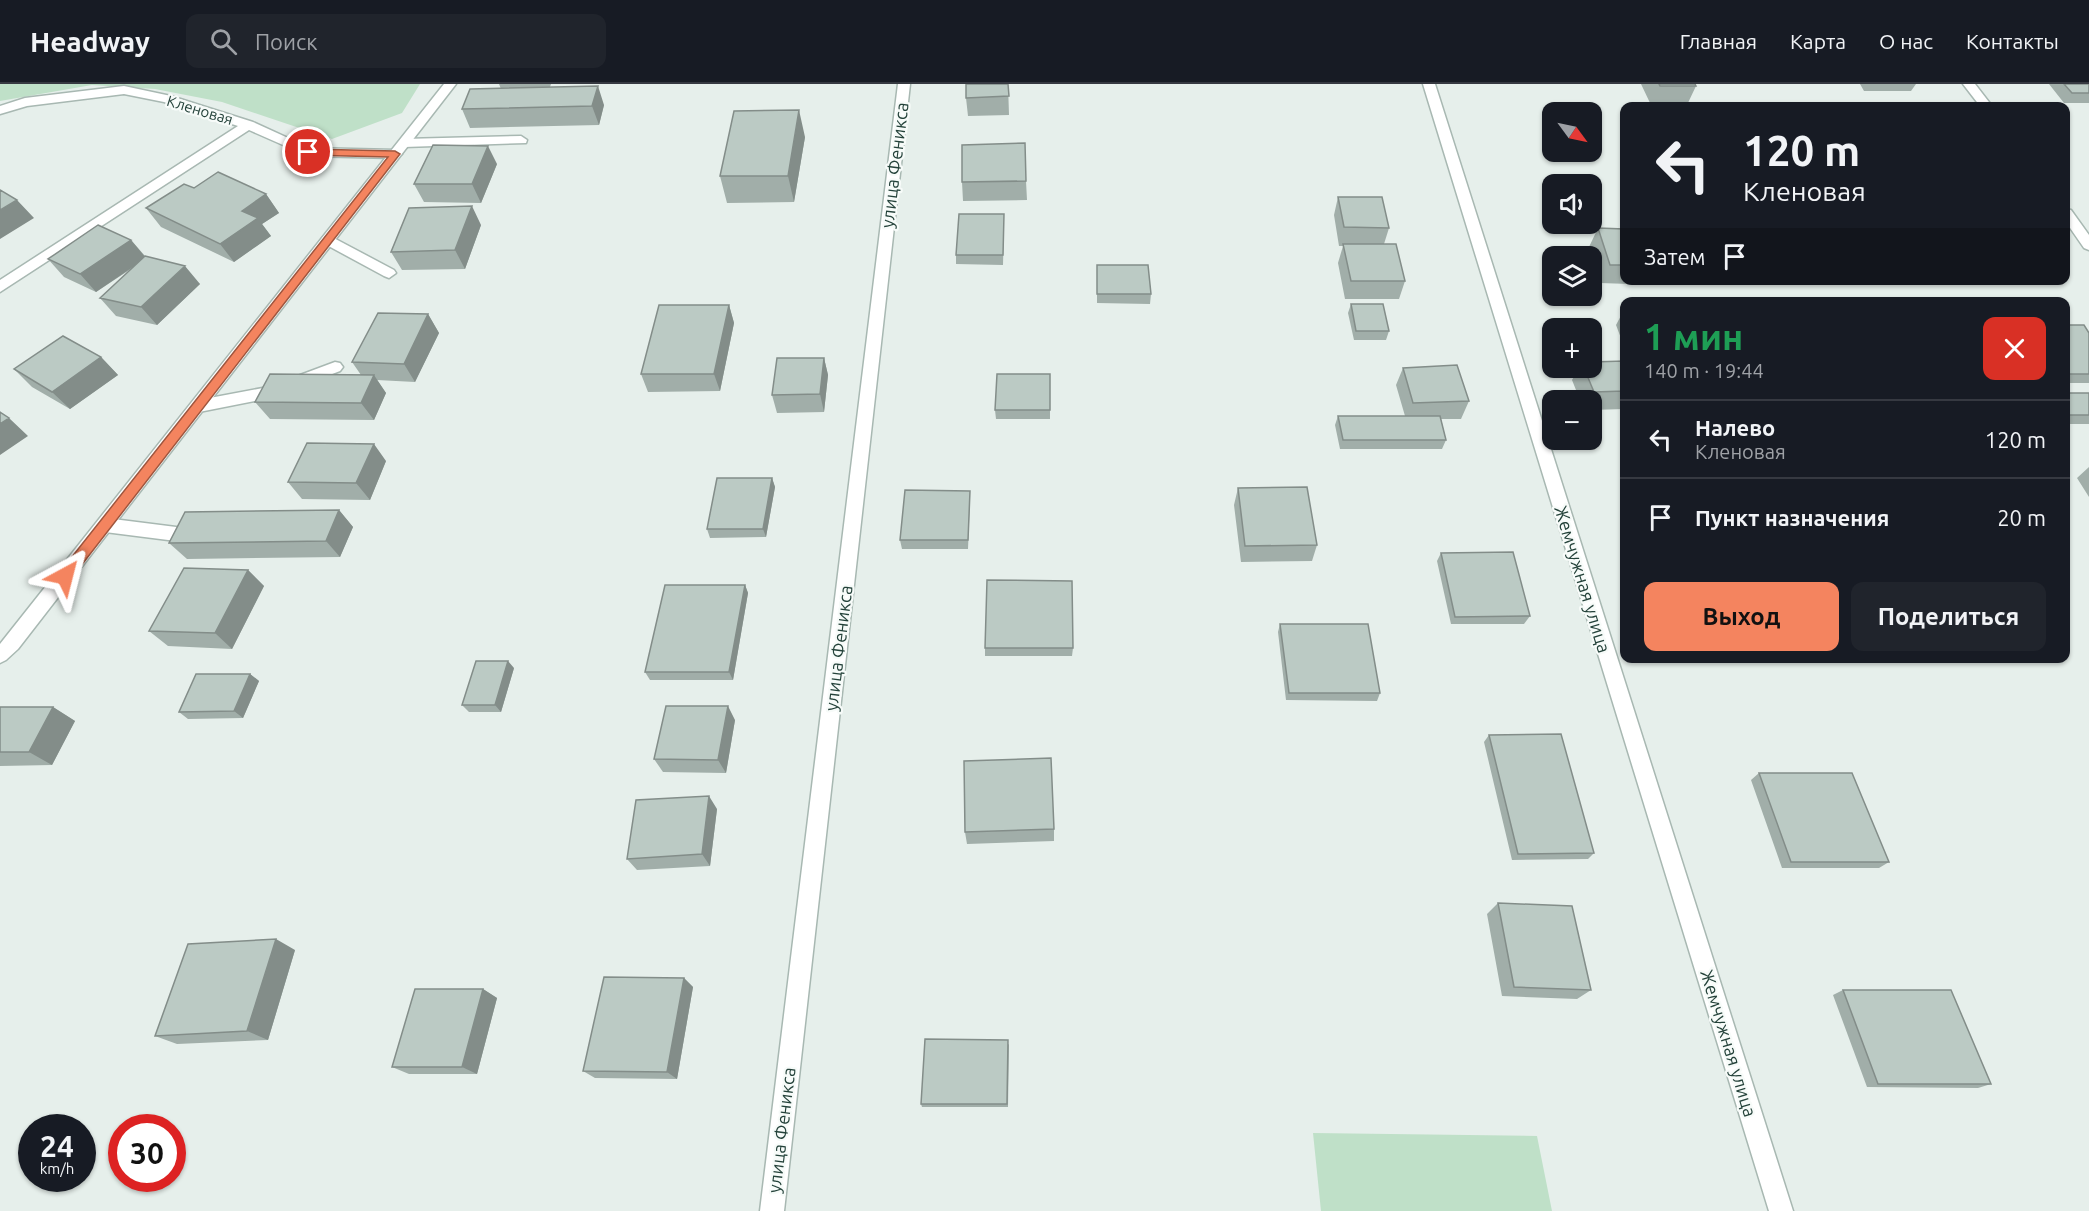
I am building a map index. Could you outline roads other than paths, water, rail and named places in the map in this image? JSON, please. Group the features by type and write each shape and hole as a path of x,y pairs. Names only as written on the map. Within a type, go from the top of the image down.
{"street":[{"path":"0,655 12,644 450,84"},
{"name":"улица Феникса","path":"772,1211 904,84"},
{"name":"Жемчужная улица","path":"1429,84 1781,1211"},
{"path":"1969,84 1983,102"},
{"name":"Кленовая","path":"0,110 25,102 124,90 167,99 248,124 308,152 521,140"},
{"path":"0,287 248,124"},
{"path":"2070,219 2089,245"},
{"path":"328,240 389,273"},
{"path":"199,406 270,392 335,367"},
{"path":"105,525 184,535"}]}
